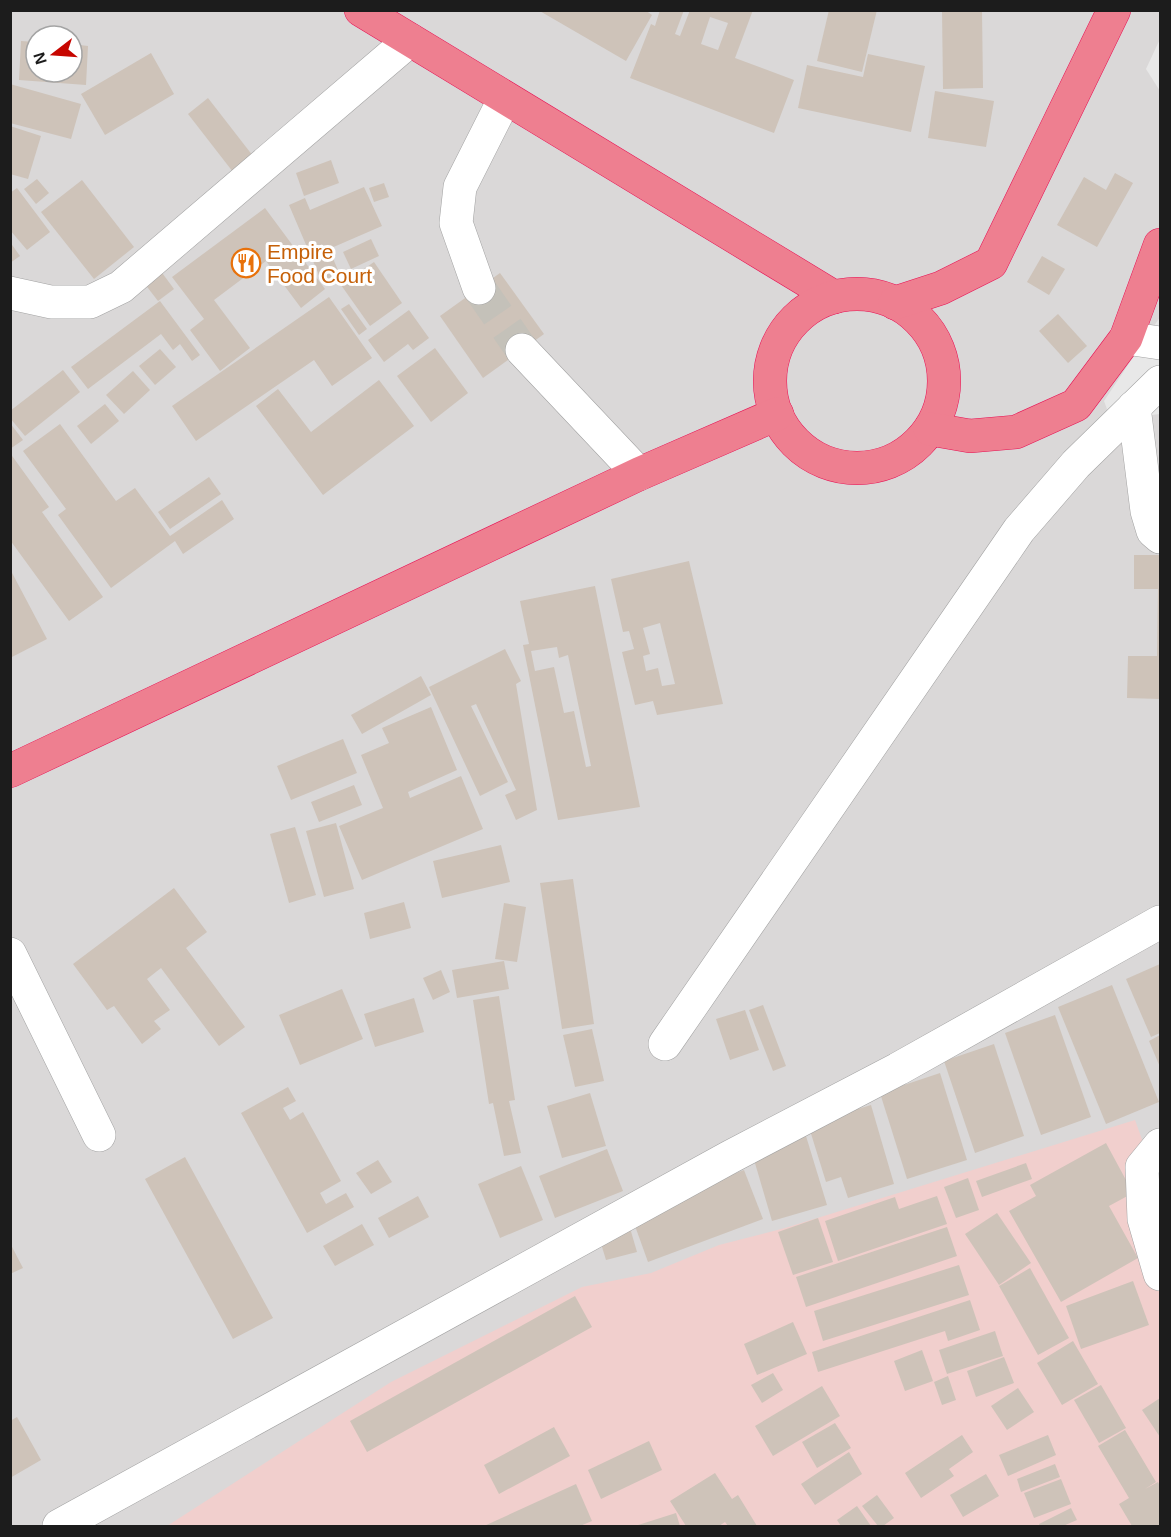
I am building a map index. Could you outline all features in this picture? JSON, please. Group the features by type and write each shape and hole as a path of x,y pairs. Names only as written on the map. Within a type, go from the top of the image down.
{"highway":[{"path":"361,10 834,297"},
{"path":"895,303 941,288 991,263 1114,10"},
{"path":"930,429 970,436 1016,432 1076,405 1126,338 1161,245"},
{"path":"855,294 876,296 895,303 913,314 927,330 938,348 943,368 944,390 939,411 930,429 917,445 900,458 880,466 860,469 839,467 819,460 801,448 787,433 777,414 771,394 770,373 775,352 784,333 797,318 814,305 834,297 855,294"},
{"path":"10,771 639,474 777,414"}],"street":[{"path":"10,293 51,302 90,302 122,287 410,40"},
{"path":"479,288 456,223 460,187 504,98"},
{"path":"1126,338 1161,344"},
{"path":"522,350 639,474"},
{"path":"665,1044 1019,530 1076,464 1161,382"},
{"path":"1134,407 1147,511 1153,531 1161,537"},
{"path":"59,1527 720,1162 898,1070 1161,922"},
{"path":"10,954 99,1135"},
{"path":"1161,1145 1142,1167 1144,1219 1161,1274"}],"shaded area":[{"path":"11,11 1160,11 1160,1526 11,1526"},
{"path":"1160,39 1160,91 1146,69"},
{"path":"1160,317 1160,414 1111,420 1104,401"},
{"path":"1135,1120 1160,1189 1160,1526 167,1526 391,1382 582,1287 651,1273 719,1245 785,1228"}],"building":[{"path":"538,10 645,10 652,15 626,61"},
{"path":"660,10 684,10 675,34 680,36 690,10 753,10 735,58 794,80 774,133 630,78 651,24 655,26","holes":["710,17 728,23 718,50 701,44"]},
{"path":"829,10 877,10 862,72 817,61"},
{"path":"942,10 982,10 983,88 943,89"},
{"path":"21,41 24,41 24,80 19,80"},
{"path":"84,46 88,46 86,85 73,84 84,84"},
{"path":"151,53 174,94 105,135 81,94"},
{"path":"868,54 925,66 911,132 798,108 807,65 863,77"},
{"path":"10,84 81,104 71,139 10,123"},
{"path":"935,91 994,101 986,147 928,138"},
{"path":"208,98 253,156 233,172 188,114"},
{"path":"10,126 41,136 28,179 10,174"},
{"path":"331,160 339,183 304,196 296,173"},
{"path":"1115,173 1133,183 1097,247 1057,225 1084,177 1106,190"},
{"path":"37,179 49,193 36,204 24,189"},
{"path":"82,180 134,247 94,279 41,212"},
{"path":"384,183 389,197 374,202 369,188"},
{"path":"364,187 382,226 329,249 340,275 322,282 289,205 305,198 310,210"},
{"path":"17,188 50,232 27,250 10,230 10,193"},
{"path":"265,208 325,289 301,308 266,261 214,300 250,348 220,371 190,330 204,319 172,277"},
{"path":"371,239 379,256 351,269 343,252"},
{"path":"10,242 20,256 10,263"},
{"path":"1042,256 1065,269 1049,295 1027,282"},
{"path":"374,262 402,303 370,326 341,285"},
{"path":"157,266 174,289 158,301 141,279"},
{"path":"500,273 544,334 483,378 440,316"},
{"path":"329,297 372,358 332,386 314,360 196,441 172,406"},
{"path":"160,301 200,355 192,361 180,344 173,350 161,334 88,389 71,367"},
{"path":"349,304 367,329 359,335 341,309"},
{"path":"409,310 429,338 413,350 408,344 384,362 368,340"},
{"path":"1058,314 1087,346 1068,363 1039,331"},
{"path":"435,348 468,393 431,422 397,376"},
{"path":"160,349 176,367 155,385 139,366"},
{"path":"63,370 80,392 25,436 10,418 10,411"},
{"path":"133,371 150,390 124,414 106,395"},
{"path":"379,380 414,426 323,495 256,406 278,389 311,432"},
{"path":"105,404 119,421 91,444 77,426"},
{"path":"10,423 23,440 10,449"},
{"path":"60,424 116,501 135,488 170,536 222,500 234,519 183,554 175,541 111,588 58,515 66,509 23,451"},
{"path":"10,453 49,507 42,512 103,597 69,621 10,540"},
{"path":"209,477 221,494 170,529 158,512"},
{"path":"1134,555 1160,555 1160,699 1127,698 1128,656 1157,656 1158,589 1134,589"},
{"path":"689,561 723,704 657,715 653,701 635,705 622,652 634,649 629,631 623,632 611,579","holes":["660,623 675,684 662,686 658,668 646,671 643,656 650,654 643,628"]},
{"path":"10,569 47,639 10,658"},
{"path":"595,586 640,807 558,820 523,645 529,644 520,601","holes":["557,647 559,658 568,655 591,766 586,767 574,711 564,713 554,667 535,671 531,651"]},
{"path":"505,649 521,681 516,684 537,810 516,820 505,795 516,790 476,704 471,706 508,782 480,796 429,687"},
{"path":"421,676 431,695 362,734 351,715"},
{"path":"431,707 457,770 408,792 410,798 461,776 483,829 362,880 339,826 383,808 361,755 389,743 382,728"},
{"path":"343,739 357,773 291,800 277,766"},
{"path":"354,785 362,805 319,822 311,802"},
{"path":"336,823 354,889 324,897 306,831"},
{"path":"295,827 316,895 289,903 270,834"},
{"path":"501,845 510,882 442,898 433,861"},
{"path":"573,879 594,1024 562,1029 540,883"},
{"path":"174,888 207,932 186,948 245,1027 219,1046 161,968 147,979 170,1010 154,1021 161,1029 142,1044 114,1006 107,1010 73,964"},
{"path":"404,902 411,928 370,939 364,913"},
{"path":"504,903 526,907 517,962 495,959"},
{"path":"504,961 509,989 457,998 452,970"},
{"path":"1160,964 1160,1033 1151,1037 1126,979"},
{"path":"441,970 450,992 433,1000 423,978"},
{"path":"1112,985 1159,1102 1106,1124 1058,1007"},
{"path":"342,989 363,1039 300,1065 279,1015"},
{"path":"499,996 515,1100 509,1101 521,1153 504,1156 493,1103 489,1104 473,1000"},
{"path":"414,998 424,1032 375,1047 364,1014"},
{"path":"763,1005 786,1066 773,1071 749,1010"},
{"path":"745,1010 759,1050 730,1060 716,1019"},
{"path":"1055,1015 1091,1117 1041,1135 1005,1033"},
{"path":"592,1029 604,1081 575,1087 563,1035"},
{"path":"1160,1035 1160,1067 1149,1041"},
{"path":"994,1044 1024,1136 975,1153 944,1061"},
{"path":"940,1073 967,1160 907,1179 880,1093"},
{"path":"288,1087 296,1101 283,1108 290,1120 303,1112 341,1181 320,1193 326,1204 346,1193 354,1207 307,1233 241,1113"},
{"path":"590,1093 606,1146 562,1158 547,1106"},
{"path":"871,1105 894,1184 848,1198 841,1177 826,1182 808,1124"},
{"path":"806,1136 827,1205 772,1221 752,1153"},
{"path":"1106,1143 1133,1193 1109,1206 1138,1258 1061,1302 1009,1211 1036,1196 1030,1185"},
{"path":"607,1149 623,1191 555,1218 539,1176"},
{"path":"185,1157 273,1318 233,1339 145,1179"},
{"path":"378,1160 392,1182 371,1194 356,1173"},
{"path":"1026,1163 1032,1179 982,1197 976,1181"},
{"path":"521,1166 543,1220 500,1238 478,1184"},
{"path":"744,1170 763,1219 648,1262 630,1212"},
{"path":"968,1178 979,1210 956,1218 944,1187"},
{"path":"418,1196 429,1217 389,1238 378,1218"},
{"path":"937,1196 947,1224 838,1261 825,1221 895,1197 899,1209"},
{"path":"997,1213 1031,1263 999,1285 965,1234"},
{"path":"818,1218 833,1262 793,1275 778,1232"},
{"path":"362,1224 374,1245 335,1266 323,1246"},
{"path":"947,1227 957,1256 806,1307 796,1277"},
{"path":"630,1228 637,1252 606,1260 599,1237"},
{"path":"10,1243 23,1268 10,1274"},
{"path":"959,1265 969,1295 823,1341 814,1311"},
{"path":"1030,1268 1069,1338 1038,1355 999,1286"},
{"path":"1133,1281 1149,1325 1081,1349 1066,1306"},
{"path":"575,1296 592,1327 367,1452 350,1421"},
{"path":"970,1300 980,1330 948,1341 945,1331 818,1372 812,1352"},
{"path":"793,1322 807,1354 757,1375 744,1344"},
{"path":"995,1331 1003,1356 947,1374 939,1350"},
{"path":"1073,1341 1098,1384 1062,1405 1037,1363"},
{"path":"922,1350 933,1381 905,1391 894,1361"},
{"path":"1004,1357 1014,1383 976,1397 967,1371"},
{"path":"773,1373 783,1390 762,1403 751,1385"},
{"path":"948,1376 956,1400 942,1405 934,1382"},
{"path":"1101,1385 1126,1428 1099,1443 1074,1400"},
{"path":"822,1386 840,1416 773,1456 755,1426"},
{"path":"1018,1388 1034,1412 1007,1430 991,1406"},
{"path":"1160,1398 1160,1437 1142,1410"},
{"path":"17,1417 41,1460 10,1478 10,1421"},
{"path":"835,1423 851,1448 817,1468 802,1442"},
{"path":"554,1427 570,1456 499,1494 484,1465"},
{"path":"1125,1430 1156,1482 1145,1489 1158,1482 1160,1486 1160,1526 1132,1526 1119,1504 1129,1498 1098,1446"},
{"path":"962,1435 973,1452 949,1469 954,1476 921,1498 905,1473"},
{"path":"1048,1435 1056,1455 1008,1476 999,1455"},
{"path":"649,1441 662,1470 601,1499 588,1470"},
{"path":"849,1452 862,1474 815,1505 801,1484"},
{"path":"1055,1464 1060,1477 1021,1492 1017,1479"},
{"path":"715,1473 732,1499 738,1495 757,1526 728,1526 725,1522 719,1526 686,1526 670,1501"},
{"path":"986,1474 999,1496 963,1517 950,1495"},
{"path":"1061,1479 1071,1504 1034,1518 1024,1493"},
{"path":"576,1484 592,1521 580,1526 484,1526"},
{"path":"877,1495 894,1518 883,1526 878,1526 862,1506"},
{"path":"857,1506 871,1526 841,1526 837,1520"},
{"path":"1071,1508 1077,1520 1063,1526 1040,1526 1039,1524"},
{"path":"676,1513 680,1526 635,1526"}],"tunnel":[{"path":"479,288 522,350"}],"place":[{"name":"Empire Food Court","path":"246,263"}]}
